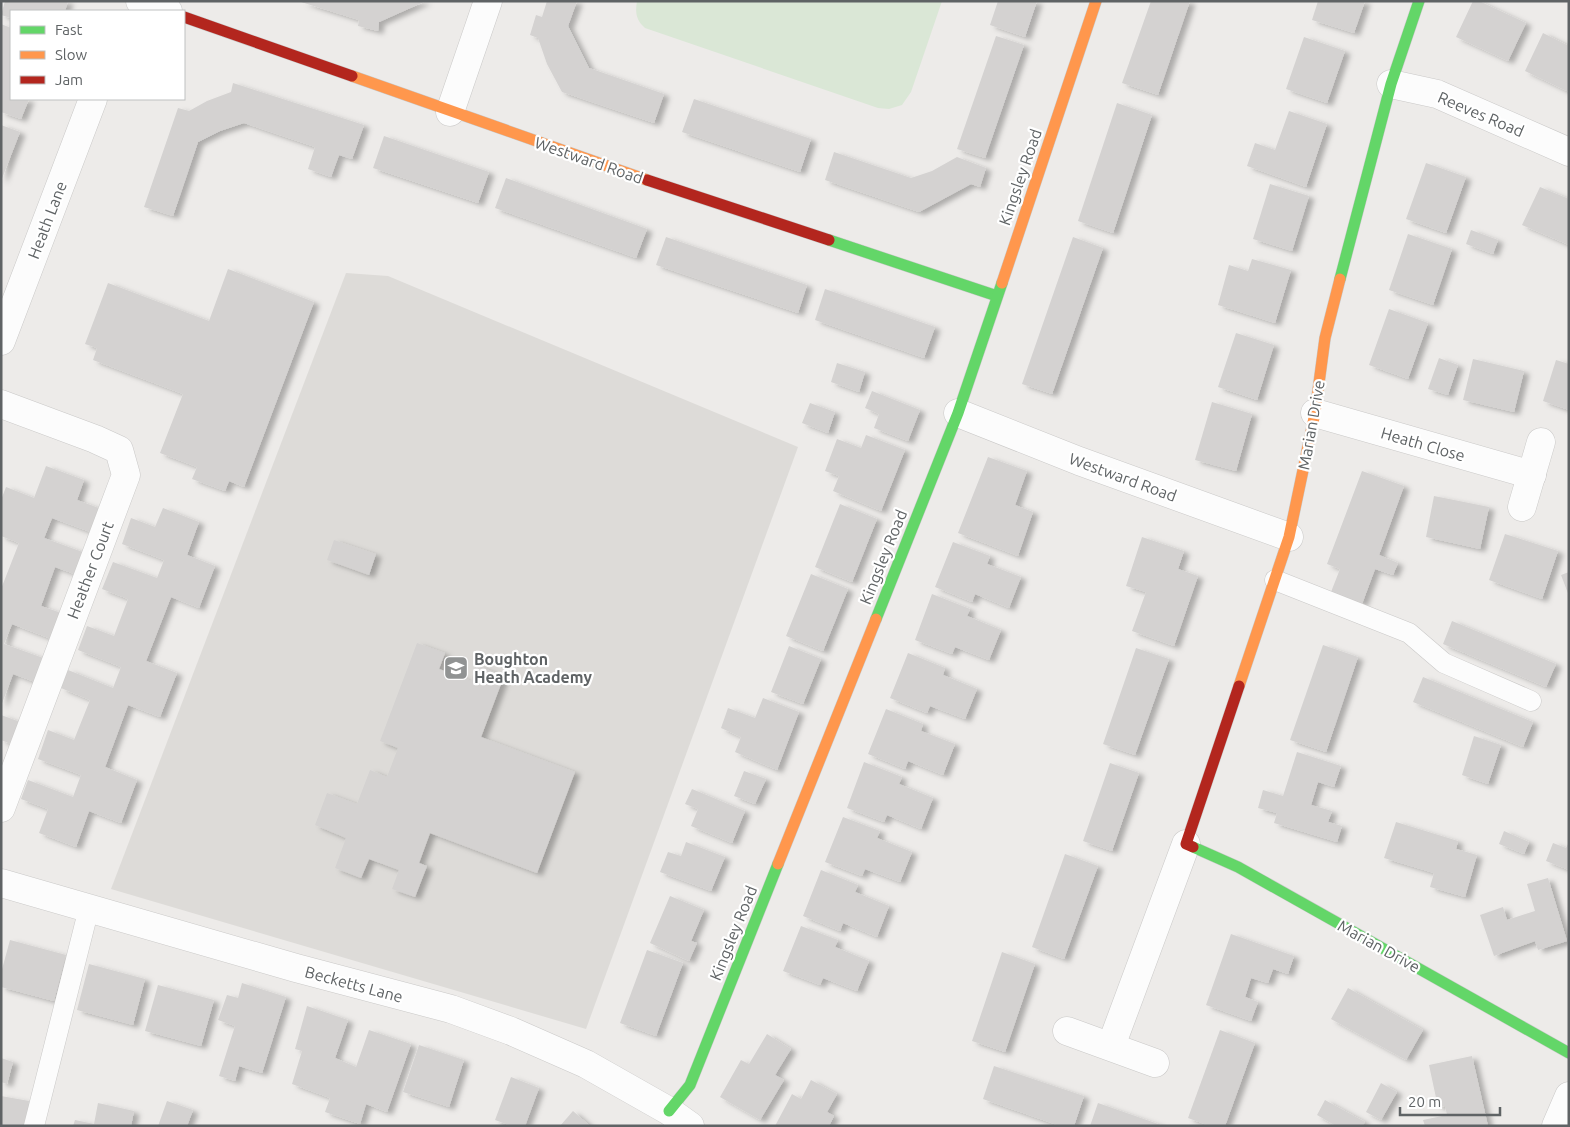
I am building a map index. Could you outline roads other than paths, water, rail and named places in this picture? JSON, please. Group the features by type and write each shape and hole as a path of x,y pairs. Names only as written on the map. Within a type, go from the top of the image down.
{"street":[{"path":"140,1 165,10"},
{"path":"450,112 488,1"},
{"name":"Kingsley Road","path":"679,1118 690,1085 958,413 1096,1"},
{"name":"Marian Drive","path":"1111,1046 1186,844 1289,538 1315,413 1326,338 1391,84 1419,1"},
{"name":"Westward Road","path":"185,17 656,183 998,296"},
{"name":"Reeves Road","path":"1391,84 1437,94 1569,152"},
{"name":"Heath Lane","path":"1,341 92,100"},
{"name":"Heather Court","path":"1,404 95,439 119,450 126,475 1,808"},
{"name":"Westward Road","path":"958,413 1079,461 1289,538"},
{"name":"Heath Close","path":"1315,413 1532,475"},
{"path":"1522,507 1541,442"},
{"name":"Marian Drive","path":"1186,844 1238,866 1569,1053"},
{"name":"Becketts Lane","path":"1,882 286,966 460,1012 511,1031 586,1064 679,1118"},
{"path":"1066,1031 1155,1063"},
{"path":"1556,1126 1569,1096"}],"lane":[{"path":"1275,580 1409,633 1444,663 1531,701"},
{"path":"34,1126 89,908"}],"place":[{"name":"Boughton Heath Academy","path":"456,668"}]}
